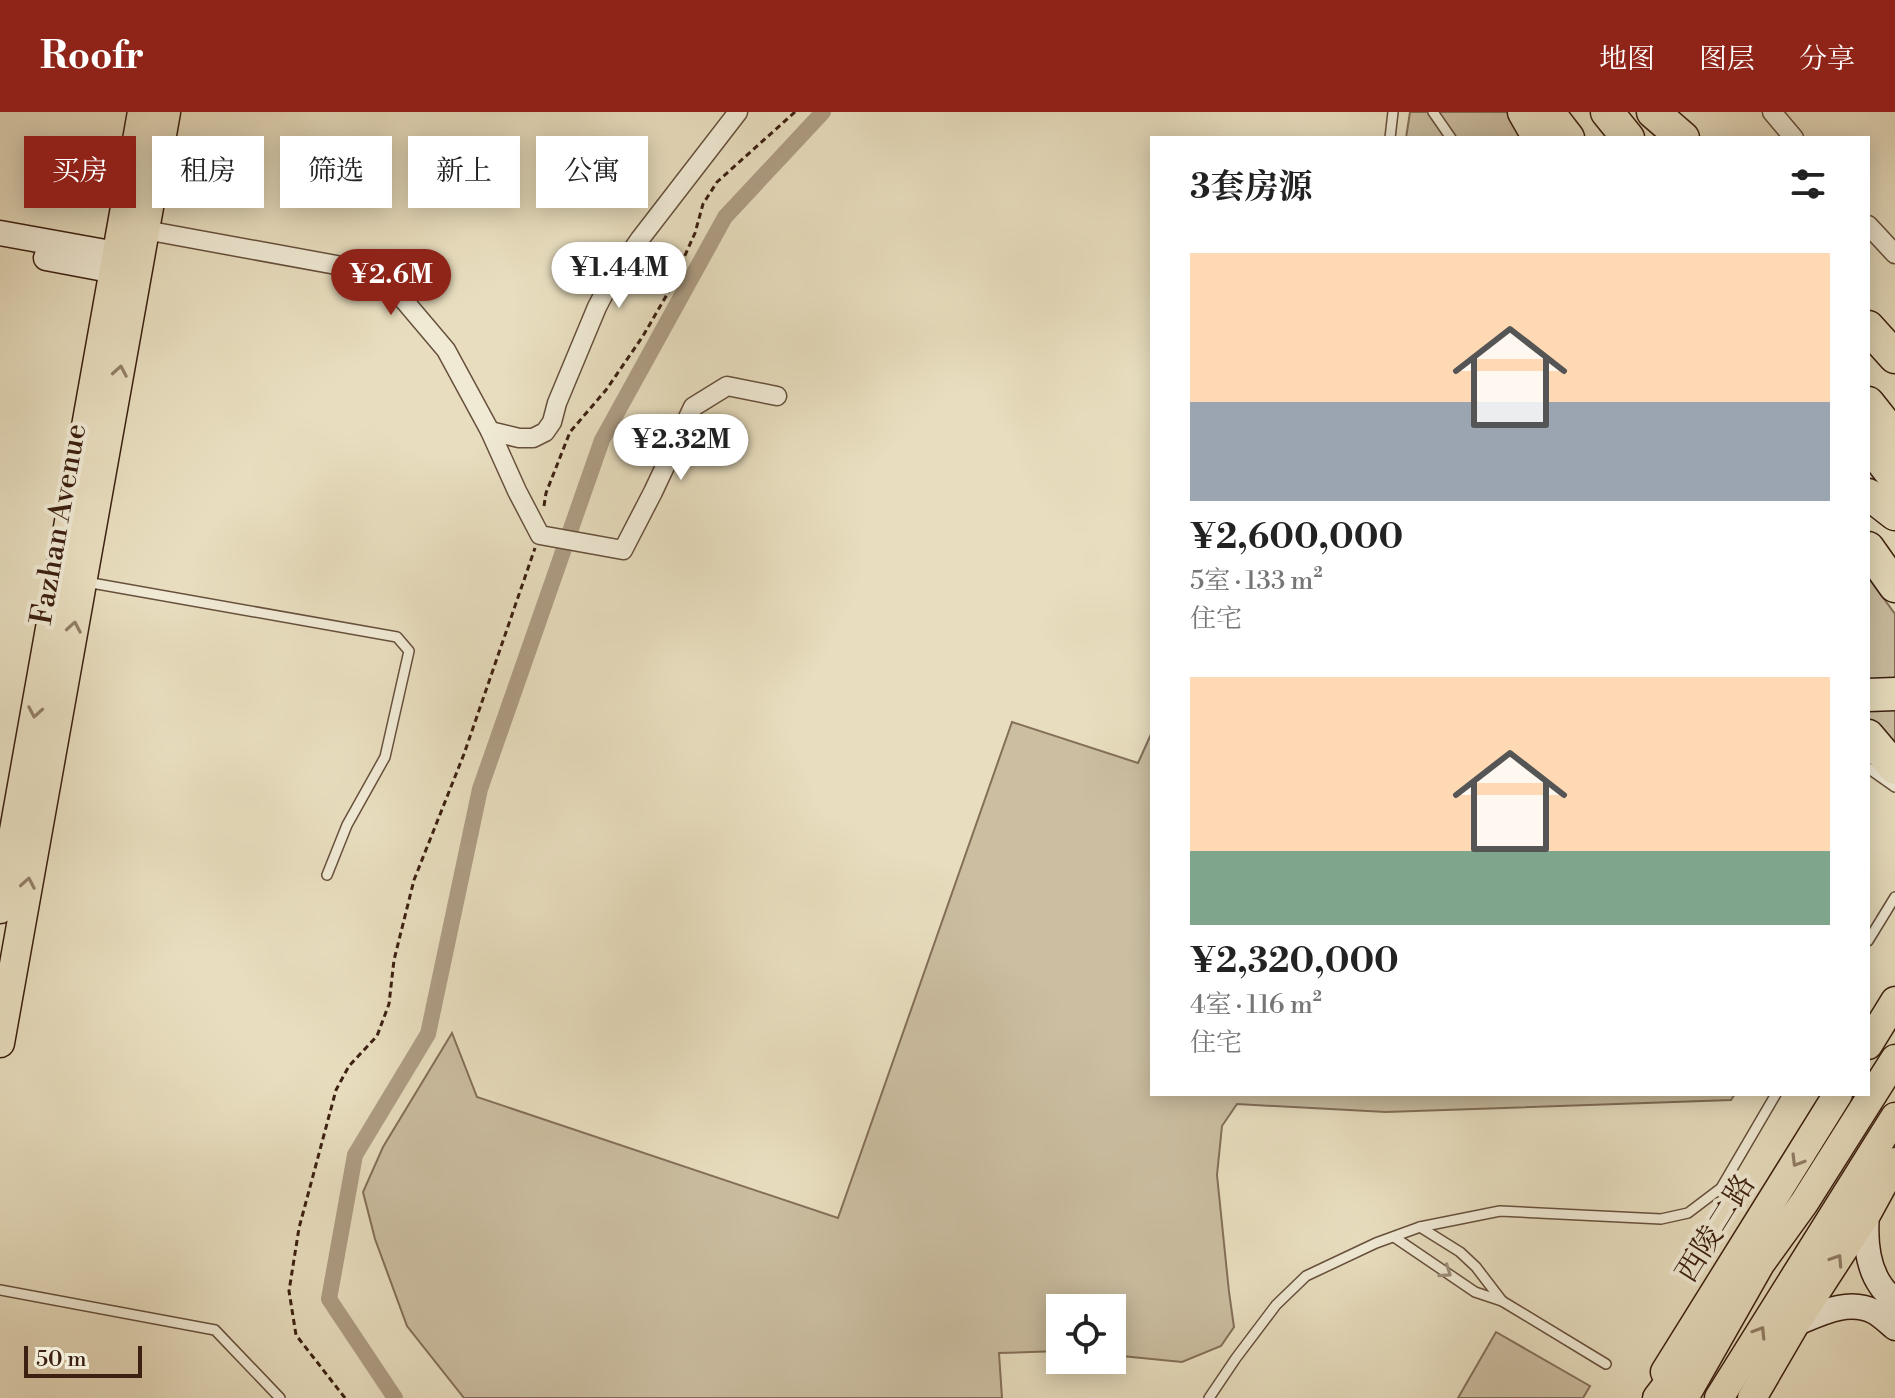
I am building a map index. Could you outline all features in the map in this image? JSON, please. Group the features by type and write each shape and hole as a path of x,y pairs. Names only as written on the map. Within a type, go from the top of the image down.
{"highway":[{"path":"1524,112 1538,136"},
{"path":"1548,112 1566,136"},
{"path":"1607,112 1626,136"},
{"path":"1637,112 1656,136"},
{"path":"1653,112 1681,136"},
{"path":"1870,329 1895,357"},
{"path":"1870,406 1895,437"},
{"path":"1870,446 1895,478"},
{"path":"1870,496 1895,514"},
{"path":"1870,551 1895,586"},
{"path":"1870,695 1895,694"},
{"path":"1870,738 1895,768"}],"main road":[{"name":"Fazhan Avenue","path":"0,1043 82,582 127,264 142,112"},
{"name":"Fazhan Avenue","path":"0,909 127,264 145,230 166,112"},
{"path":"0,233 127,264"},
{"path":"0,249 127,264"},
{"path":"1870,1042 1895,1001"},
{"path":"1870,1042 1895,1011"},
{"path":"1657,1398 1804,1203 1895,1059"},
{"name":"西陵二路","path":"1649,1398 1837,1096"},
{"path":"1719,1398 1895,1117"},
{"path":"1752,1398 1795,1324 1867,1213 1895,1162"},
{"path":"1867,1213 1869,1263 1881,1286 1895,1300"},
{"path":"1684,1398 1760,1264"},
{"path":"1795,1324 1832,1308 1857,1307 1875,1312 1895,1328"}],"street":[{"path":"490,431 519,438 533,438 545,432 552,422 557,403 610,282 738,112"},
{"path":"1772,112 1792,136"},
{"path":"1870,227 1895,254"},
{"path":"145,230 369,271 402,298 446,350 490,431 540,535 623,550 693,407 727,386 777,396"}],"lane":[{"path":"1390,136 1393,112"},
{"path":"1433,112 1450,136"},
{"path":"82,582 397,637 409,651 385,757 347,825 327,875"},
{"path":"1870,769 1895,787"},
{"path":"1870,938 1895,897"},
{"path":"1209,1398 1276,1305 1306,1276 1394,1237 1420,1227 1500,1211 1661,1219 1688,1213 1721,1188 1775,1096"},
{"path":"1420,1227 1460,1252 1502,1301"},
{"path":"1394,1237 1475,1292 1502,1301 1606,1364"},
{"path":"0,1290 215,1330 280,1398"}],"path":[{"path":"345,1398 296,1335 289,1291 299,1228 336,1090 349,1066 377,1036 389,1004 394,960 414,880 464,754 540,535 546,493 570,432 606,390 643,336 669,291 695,233 703,204 717,182 795,112"}],"shaded area":[{"path":"1410,112 1519,112 1538,136 1406,136"},
{"path":"1870,580 1895,614 1895,781 1870,763"},
{"path":"1012,722 1138,763 1150,736 1150,1096 1734,1096 1731,1100 1386,1112 1237,1104 1222,1126 1217,1175 1234,1327 1221,1346 1182,1362 1126,1356 1126,1294 1046,1294 1046,1351 999,1353 1002,1398 464,1398 407,1326 375,1239 363,1192 383,1147 452,1033 477,1097 838,1218"},
{"path":"1496,1332 1590,1386 1583,1398 1458,1398"}],"waterway":[{"path":"395,1398 329,1299 355,1155 428,1034 480,789 602,440 725,217 823,112"}]}
